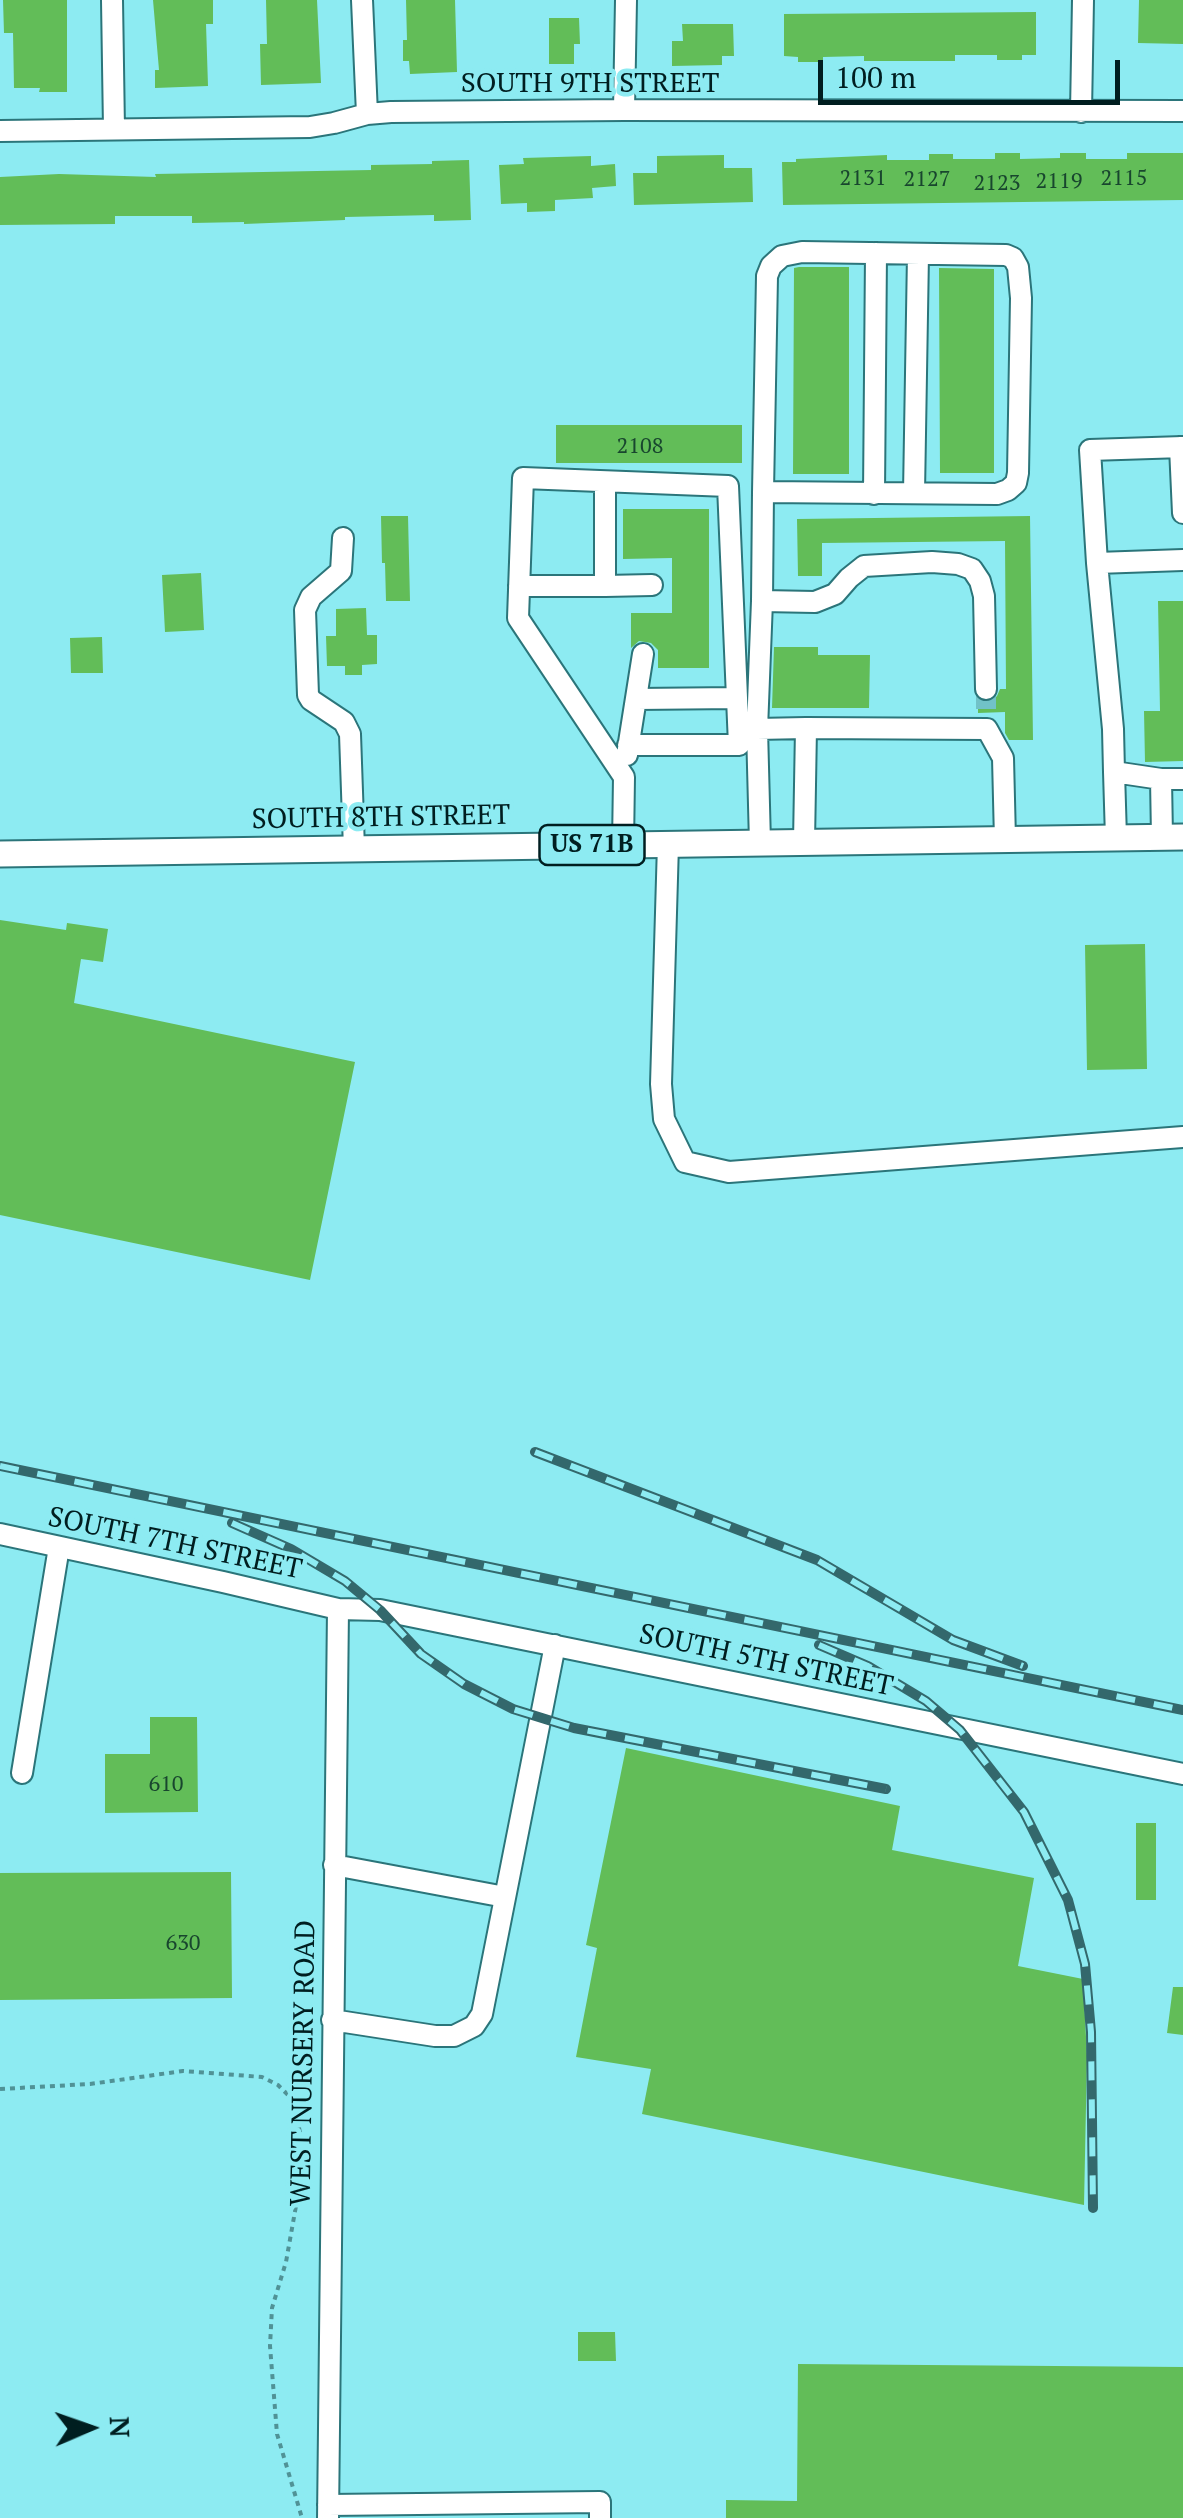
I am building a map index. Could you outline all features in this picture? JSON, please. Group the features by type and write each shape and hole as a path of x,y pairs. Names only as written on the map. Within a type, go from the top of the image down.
{"main road":[{"name":"SOUTH 8TH STREET","path":"0,854 1173,837"}],"street":[{"path":"112,0 114,129"},
{"path":"362,0 367,114"},
{"path":"624,110 626,0"},
{"path":"1081,112 1083,0"},
{"name":"SOUTH 9TH STREET","path":"0,131 310,127 367,114 624,110 1183,111"},
{"path":"760,843 758,729 767,276 771,266 782,256 802,252 1013,258 1018,267 1021,298 1018,472 1016,482 1008,490 996,494 763,492"},
{"path":"874,494 876,253"},
{"path":"914,494 918,254"},
{"path":"1116,838 1113,729 1090,450 1182,447 1183,513"},
{"path":"624,777 518,618 523,478 728,486 738,745 628,745"},
{"path":"604,482 604,586"},
{"path":"343,538 341,572 311,597 305,610 308,694 344,722 350,734 354,849"},
{"path":"1097,563 1183,560"},
{"path":"762,601 815,602 836,594 864,566 932,562 972,569 984,596 986,689"},
{"path":"519,586 652,585"},
{"path":"623,845 624,777 643,654"},
{"path":"636,699 737,698"},
{"path":"758,729 987,721 1004,758 1005,840"},
{"path":"804,842 806,728"},
{"path":"1114,772 1183,779"},
{"path":"1161,779 1173,837"},
{"path":"668,844 661,1084 664,1119 685,1162 729,1172 1183,1138"},
{"name":"SOUTH 7TH STREET","path":"0,1534 338,1609"},
{"path":"22,1772 60,1547"},
{"name":"SOUTH 5TH STREET","path":"338,1609 380,1610 1183,1774"},
{"name":"WEST NURSERY ROAD","path":"328,2511 338,1609"},
{"path":"332,2020 454,2036 474,2026 482,2014 555,1645"},
{"path":"334,1865 505,1896"},
{"path":"328,2511 600,2502 600,2518"}],"path":[{"path":"0,2089 90,2084 183,2072 262,2077 288,2095 300,2133 299,2189 286,2262 272,2308 270,2346 277,2434 302,2518"}],"building":[{"path":"3,0 67,0 67,92 14,88 13,33 4,33"},
{"path":"153,0 213,0 213,24 206,24 208,86 155,88 155,70 159,70"},
{"path":"266,0 317,0 321,83 261,85 260,44 267,44"},
{"path":"406,0 455,0 457,72 410,74 409,61 403,61"},
{"path":"1139,0 1183,0 1183,44 1138,43"},
{"path":"1036,12 1036,55 1022,55 1022,60 997,60 997,55 955,55 955,61 864,61 864,56 798,62 798,57 784,56 784,14"},
{"path":"549,18 579,18 580,44 574,44 574,64 549,64"},
{"path":"682,24 733,24 734,56 722,56 722,65 672,66 672,41 683,41"},
{"path":"995,153 1020,153 1020,159 1086,153 1086,159 1127,159 1127,153 1183,153 1183,200 783,205 782,162 887,155 887,160 929,160 929,154 953,154 953,159 995,159"},
{"path":"724,155 724,168 752,168 753,202 634,205 633,173 657,173 657,156"},
{"path":"591,156 591,166 615,164 616,186 592,188 593,198 555,200 555,211 527,212 527,203 501,204 499,165 524,164 523,158"},
{"path":"469,160 471,220 434,221 434,215 244,224 192,223 192,216 115,216 115,224 0,225 0,177 371,170 371,165"},
{"path":"849,267 849,474 793,474 794,268"},
{"path":"939,268 994,269 994,473 940,473"},
{"path":"556,425 742,425 742,463 556,463"},
{"path":"623,509 709,509 709,668 658,668 658,650 651,643 639,641 631,648 631,613 672,613 672,558 623,559"},
{"path":"381,516 408,516 410,601 386,601"},
{"path":"1030,516 1033,740 1009,740 1005,712 978,713 978,700 992,701 1000,689 1006,689 1005,541 822,543 822,576 798,576 797,519"},
{"path":"201,573 204,630 165,632 162,575"},
{"path":"1158,601 1183,601 1183,761 1145,762 1144,711 1160,711"},
{"path":"366,608 367,635 377,635 377,664 362,665 362,675 345,675 345,666 327,666 326,636 336,636 336,609"},
{"path":"102,637 103,673 71,673 70,638"},
{"path":"774,647 818,647 818,655 870,655 869,708 772,708"},
{"path":"0,920 66,930 67,923 108,929 103,962 81,959 74,1003 355,1062 310,1280 0,1215"},
{"path":"1145,944 1147,1069 1087,1070 1085,945"},
{"path":"150,1717 197,1717 198,1812 105,1813 105,1754 150,1754"},
{"path":"626,1748 900,1806 892,1850 1034,1878 1018,1966 1083,1979 1087,2056 1084,2205 642,2114 651,2069 576,2057 597,1948 586,1945"},
{"path":"1136,1823 1156,1823 1156,1900 1136,1900"},
{"path":"231,1872 232,1998 0,2000 0,1873"},
{"path":"1173,1987 1183,1987 1183,2035 1167,2033"},
{"path":"578,2332 615,2332 616,2361 578,2361"},
{"path":"798,2364 1183,2367 1183,2518 726,2518 726,2500 797,2501"}],"tunnel":[{"path":"986,689 986,713"}],"railway":[{"path":"535,1452 817,1560 953,1640 1023,1666"},
{"path":"0,1466 1183,1710"},
{"path":"232,1523 291,1549 345,1581 380,1610 421,1654 464,1684 513,1709 574,1728 886,1789"},
{"path":"819,1645 868,1666 926,1701 960,1730 1024,1812 1068,1900 1085,1964 1091,2032 1093,2208"}]}
